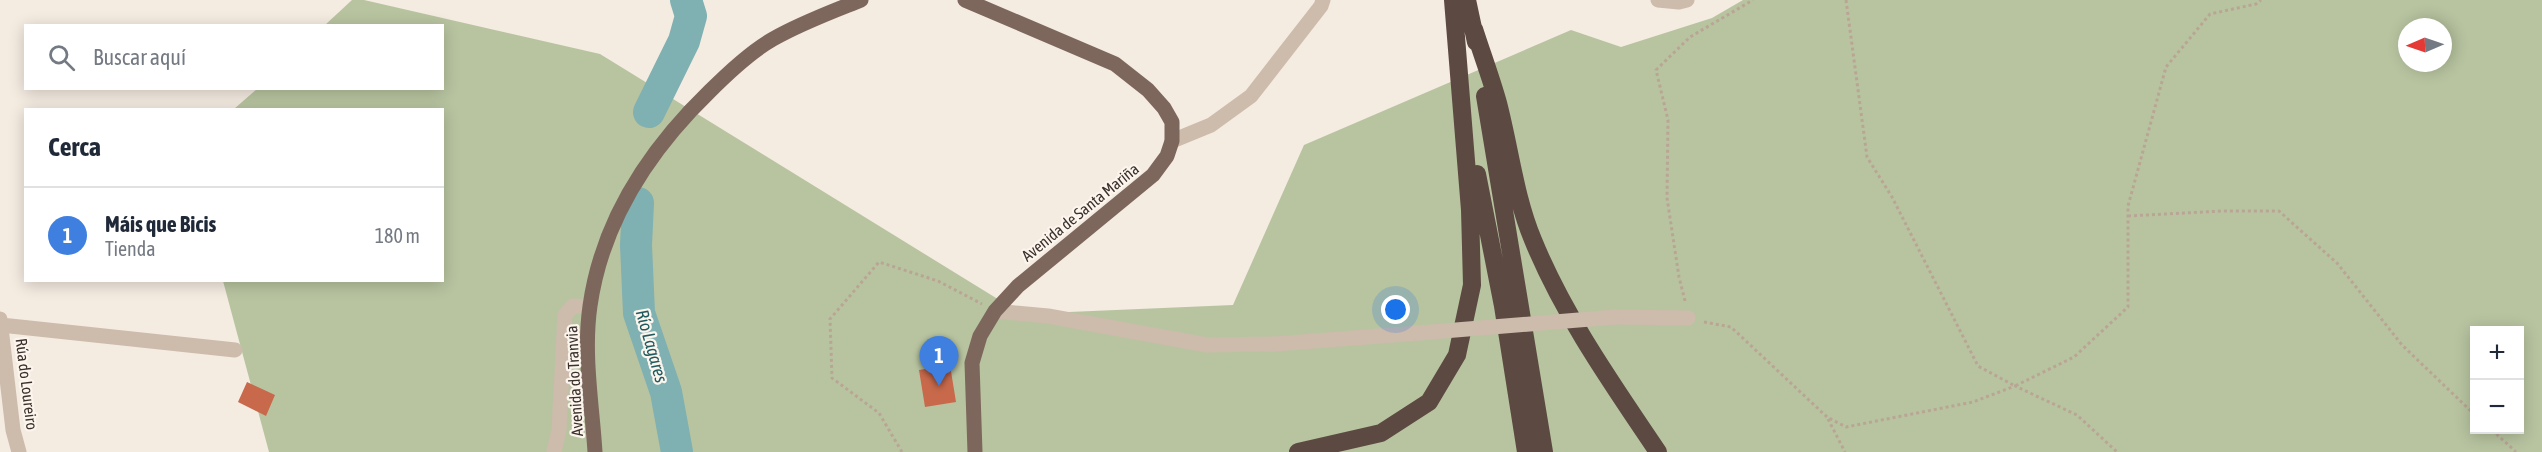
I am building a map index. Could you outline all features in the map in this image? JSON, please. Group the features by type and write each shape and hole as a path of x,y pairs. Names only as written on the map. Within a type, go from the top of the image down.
{"highway":[{"path":"1298,452 1381,433 1429,402 1457,355 1472,285 1470,210 1453,0"},
{"path":"1467,0 1474,30 1544,452"},
{"path":"1474,30 1498,103 1514,178 1532,239 1563,301 1609,379 1658,452"},
{"path":"1461,96 1503,306 1526,452"}],"main road":[{"name":"Avenida do Tranvia","path":"595,452 588,355 590,307 596,271 615,216 648,159 684,116 726,75 772,40 861,0"},
{"path":"965,0 1115,64 1148,90 1164,108 1172,122 1172,141"},
{"name":"Avenida de Santa Mariña","path":"975,452 972,363 981,336 995,311 1018,286 1154,175 1167,156 1172,141"}],"street":[{"path":"1172,141 1211,125 1251,96 1321,6 1323,0"},
{"path":"1658,0 1679,2 1687,0"},
{"path":"554,452 559,430 565,315 573,306 590,307"},
{"path":"995,311 1048,316 1208,345 1275,344 1615,317 1688,318"},
{"path":"0,322 235,350"},
{"name":"Rúa do Loureiro","path":"0,322 3,363 13,430 19,452"}],"path":[{"path":"1753,0 1690,37 1656,70 1668,120 1667,198 1678,277 1688,318 1731,327 1827,417 1846,427 1972,402 2015,386 2074,357 2128,307 2128,206 2166,67 2211,14 2256,4 2261,0"},
{"path":"1846,0 1867,157 1892,198 1978,366 2077,415 2117,452"},
{"path":"2128,216 2222,211 2279,211 2337,263 2402,345 2470,409"},
{"path":"902,452 879,413 832,378 830,319 879,262 938,282 995,311"},
{"path":"1827,417 1845,452"},
{"path":"2497,434 2516,452"}],"green space":[{"path":"352,0 364,0 600,54 1022,314 1233,305 1304,145 1571,30 1621,47 1712,18 1743,0 2542,0 2542,452 269,452 223,282 444,282 444,108 235,108 256,90 444,90 444,24 326,24"}],"building":[{"path":"950,365 956,402 925,407 919,370"},
{"path":"247,382 275,395 266,416 238,402"}],"waterway":[{"name":"Río Lagares","path":"649,112 684,41 691,16 686,0"},
{"name":"Río Lagares","path":"638,203 636,245 639,313 666,392 677,452"}],"place":[{"name":"Máis que Bicis","path":"939,386"}]}
